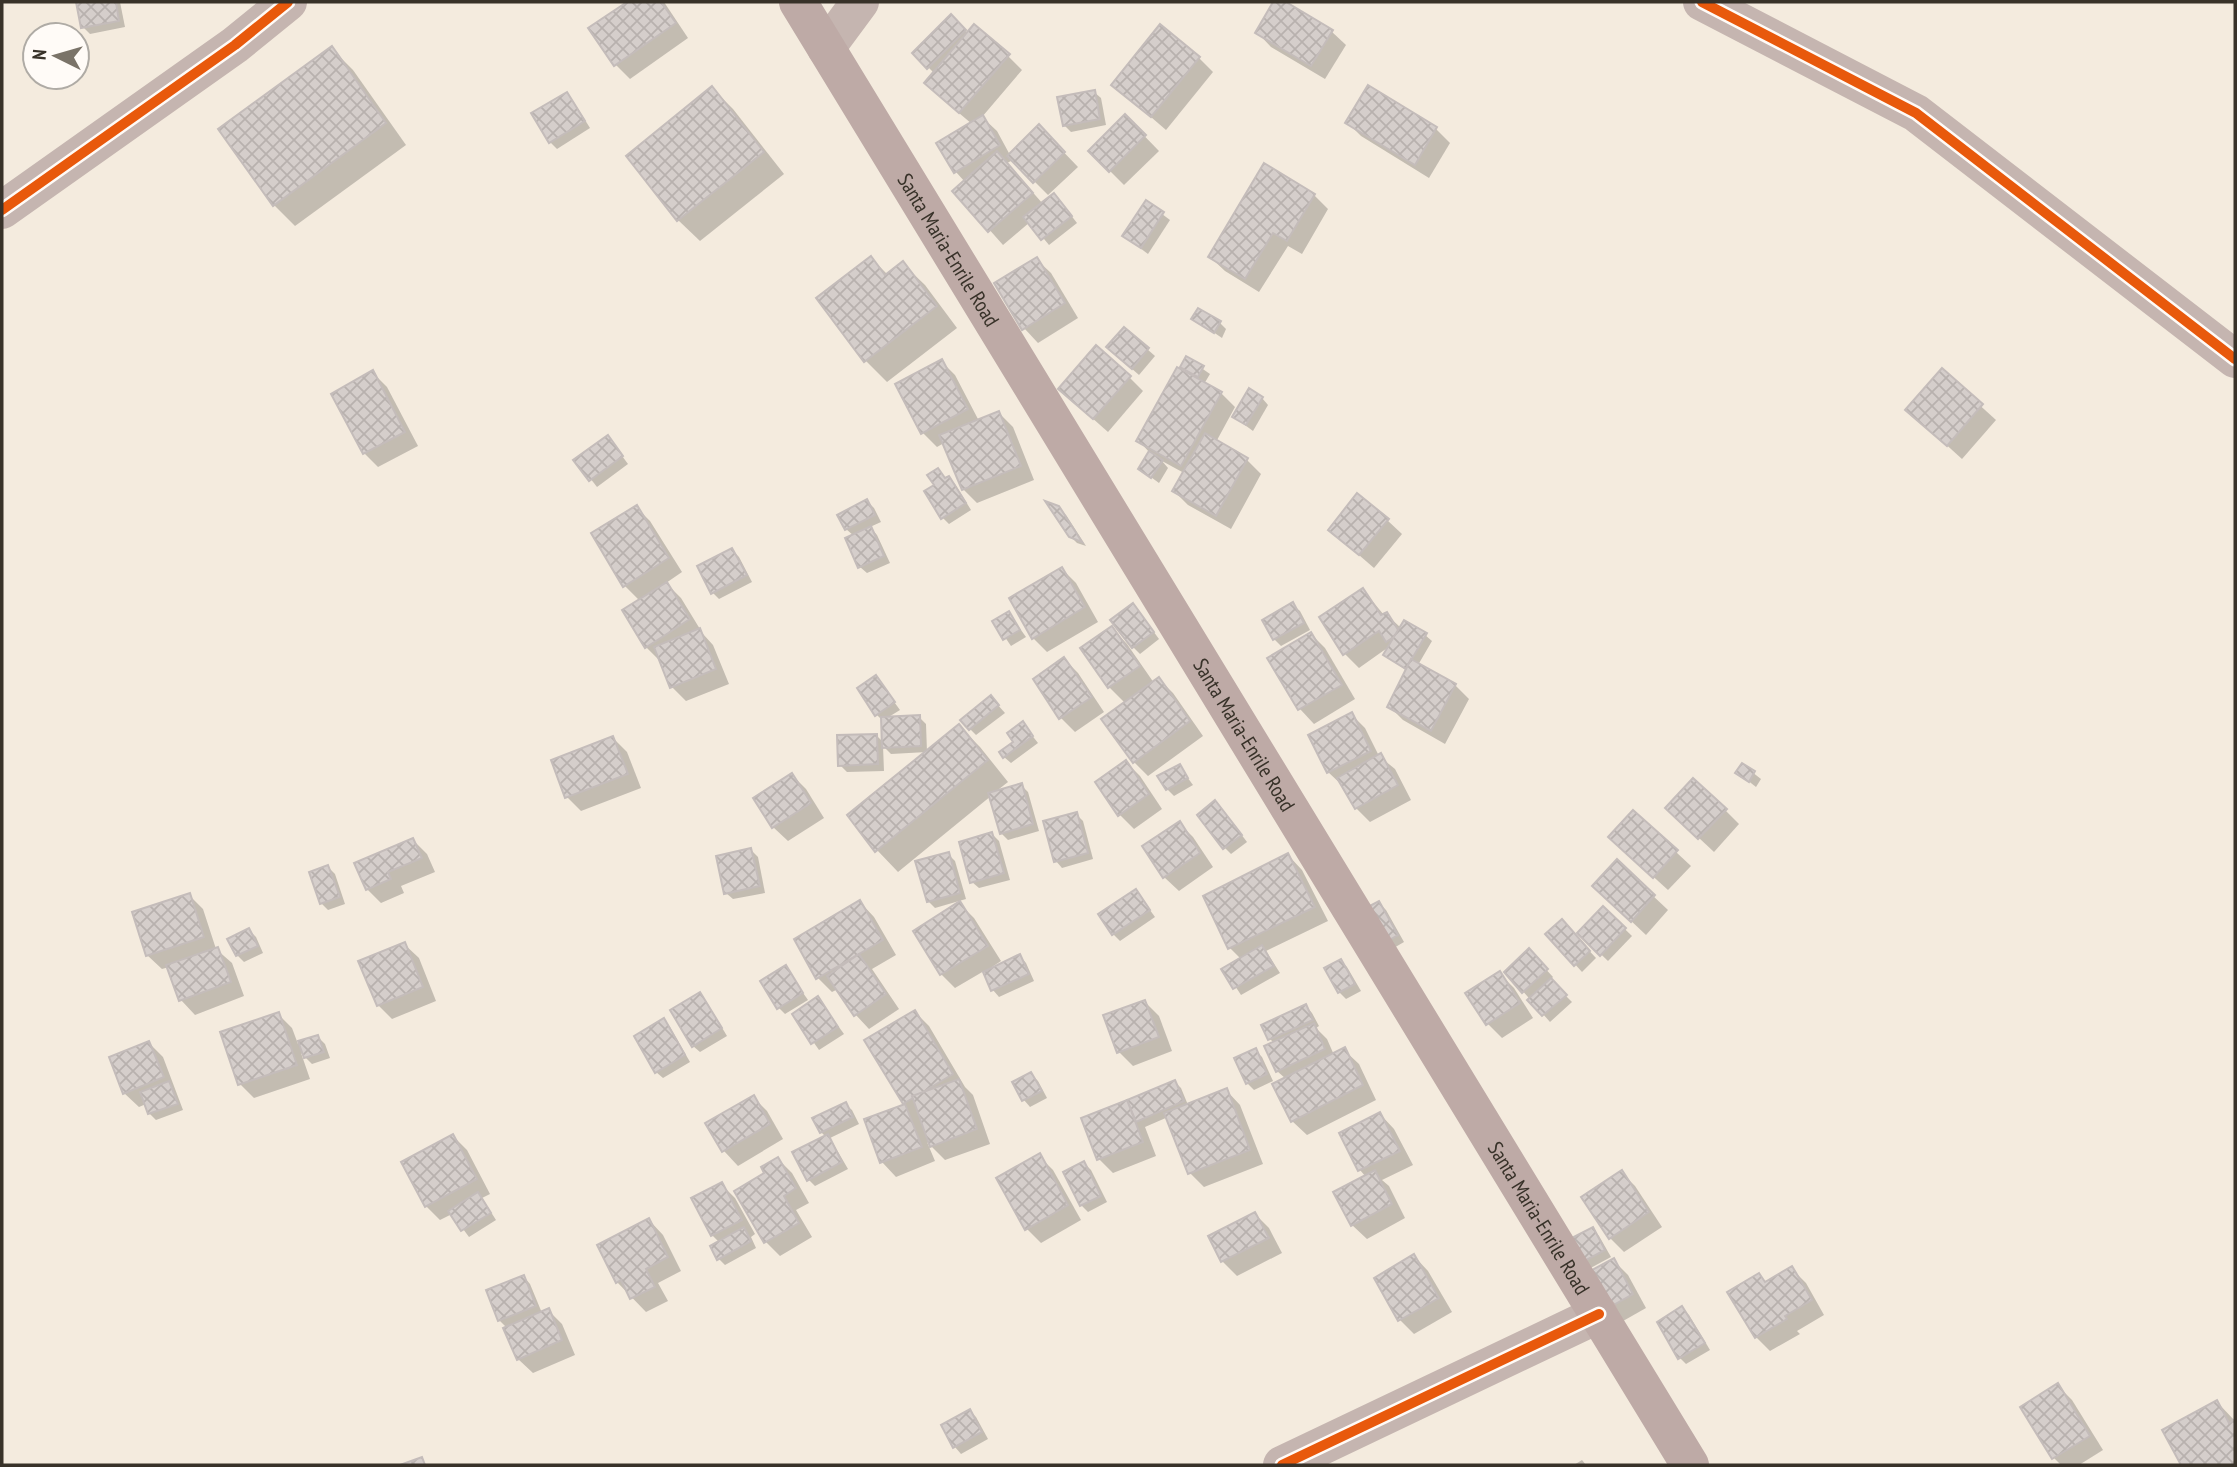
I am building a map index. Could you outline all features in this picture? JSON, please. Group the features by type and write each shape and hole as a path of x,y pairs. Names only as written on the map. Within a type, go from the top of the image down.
{"main road":[{"name":"Santa Maria-Enrile Road","path":"798,2 1690,1465"}],"street":[{"path":"2,210 235,45 288,2"},
{"path":"826,48 860,2"},
{"path":"1702,2 1916,113 2235,359"},
{"path":"1282,1465 1599,1314"}],"building":[{"path":"76,2 116,2 119,21 91,26 91,21 80,21"},
{"path":"627,2 661,2 676,23 614,66 588,28"},
{"path":"1273,2 1286,2 1333,30 1311,66 1255,33"},
{"path":"951,14 966,30 927,69 912,53"},
{"path":"974,24 1010,54 959,113 924,83"},
{"path":"1160,24 1200,57 1151,117 1111,85"},
{"path":"332,46 386,123 273,206 218,129"},
{"path":"1368,85 1437,127 1415,165 1345,123"},
{"path":"712,86 764,152 677,221 626,156"},
{"path":"1095,90 1100,119 1063,126 1057,97"},
{"path":"567,92 585,121 549,143 531,113"},
{"path":"1125,114 1146,135 1109,172 1088,151"},
{"path":"983,115 1000,145 954,173 936,143"},
{"path":"1039,124 1065,152 1033,183 1007,156"},
{"path":"997,151 1033,193 988,232 952,191"},
{"path":"1264,163 1315,194 1287,241 1273,233 1245,279 1208,257"},
{"path":"1054,193 1072,216 1041,240 1023,217"},
{"path":"1146,200 1164,212 1141,248 1122,236"},
{"path":"871,256 885,275 903,261 937,306 864,362 816,298"},
{"path":"1037,257 1065,303 1022,330 994,283"},
{"path":"1198,308 1221,321 1214,333 1191,319"},
{"path":"1124,327 1149,348 1132,369 1106,347"},
{"path":"1096,345 1131,376 1093,419 1058,389"},
{"path":"1186,356 1204,366 1198,377 1180,367"},
{"path":"942,359 968,409 921,434 895,384"},
{"path":"1177,367 1222,392 1181,466 1136,441"},
{"path":"1942,368 1983,404 1947,446 1905,410"},
{"path":"373,370 405,432 363,454 331,394"},
{"path":"1249,388 1263,397 1246,425 1232,417"},
{"path":"999,411 1021,466 962,490 939,435"},
{"path":"1205,433 1248,458 1216,516 1172,491"},
{"path":"608,435 623,456 589,481 573,460"},
{"path":"1149,451 1163,460 1151,478 1138,469"},
{"path":"938,468 945,478 949,476 966,503 941,519 924,491 934,485 927,475"},
{"path":"1357,493 1389,519 1359,555 1328,530"},
{"path":"867,499 875,515 845,530 837,515"},
{"path":"1045,501 1059,506 1082,542 1069,537"},
{"path":"637,505 669,558 623,587 591,533"},
{"path":"871,526 884,556 858,568 845,538"},
{"path":"732,548 747,575 711,594 697,566"},
{"path":"1062,567 1085,607 1032,639 1009,598"},
{"path":"667,582 690,619 645,648 622,610"},
{"path":"1363,588 1381,615 1387,612 1400,633 1386,642 1379,631 1343,655 1319,617"},
{"path":"1293,602 1304,623 1273,640 1262,620"},
{"path":"1133,603 1154,632 1132,648 1110,620"},
{"path":"1009,611 1020,630 1003,640 992,621"},
{"path":"1404,620 1427,633 1406,669 1383,655"},
{"path":"1112,626 1140,666 1108,688 1080,648"},
{"path":"700,628 716,669 670,688 654,647"},
{"path":"1311,632 1342,685 1298,710 1267,658"},
{"path":"1064,657 1092,697 1059,719 1033,679"},
{"path":"1411,659 1456,684 1431,731 1387,707"},
{"path":"876,675 895,702 875,716 857,688"},
{"path":"1159,677 1190,721 1133,763 1101,719"},
{"path":"991,695 999,705 969,730 960,720"},
{"path":"1352,712 1371,751 1327,773 1308,735"},
{"path":"920,715 921,746 882,748 881,717"},
{"path":"1023,721 1033,736 1003,758 999,752 1013,742 1007,733"},
{"path":"959,724 988,760 875,852 847,815"},
{"path":"877,734 878,764 838,766 837,735"},
{"path":"613,736 628,774 565,798 551,760"},
{"path":"1381,753 1398,785 1355,809 1337,778"},
{"path":"1126,760 1149,794 1118,816 1095,782"},
{"path":"1742,763 1755,771 1749,782 1735,773"},
{"path":"1180,764 1188,778 1166,790 1157,776"},
{"path":"792,773 811,803 772,828 753,798"},
{"path":"1693,778 1727,809 1698,839 1665,808"},
{"path":"1022,783 1033,824 1000,834 988,793"},
{"path":"1215,800 1242,835 1223,849 1197,815"},
{"path":"1633,810 1678,850 1653,878 1608,837"},
{"path":"1077,812 1088,853 1054,862 1043,821"},
{"path":"1180,821 1200,853 1163,878 1142,846"},
{"path":"992,832 1004,873 970,883 959,842"},
{"path":"413,838 422,858 388,872 391,879 366,890 354,863"},
{"path":"751,848 760,886 724,894 716,856"},
{"path":"949,852 960,893 927,902 915,861"},
{"path":"1288,853 1315,907 1228,949 1203,896"},
{"path":"1617,859 1655,895 1631,922 1592,886"},
{"path":"328,865 340,897 320,904 309,872"},
{"path":"1136,889 1150,910 1112,935 1098,914"},
{"path":"190,893 204,937 146,956 132,912"},
{"path":"860,900 883,940 816,979 794,939"},
{"path":"960,901 988,946 940,975 913,931"},
{"path":"1379,901 1398,935 1384,943 1364,909"},
{"path":"1603,906 1626,928 1600,956 1577,933"},
{"path":"1562,919 1590,951 1574,966 1545,934"},
{"path":"249,928 258,946 236,956 227,939"},
{"path":"405,942 423,987 377,1006 358,961"},
{"path":"1262,945 1274,966 1233,989 1221,969"},
{"path":"218,947 231,982 179,1001 166,965"},
{"path":"1529,948 1548,969 1522,993 1504,972"},
{"path":"859,954 886,994 854,1016 827,976"},
{"path":"1020,954 1029,974 991,991 983,972"},
{"path":"1341,959 1355,984 1338,993 1324,968"},
{"path":"786,965 803,993 777,1009 760,981"},
{"path":"1500,971 1520,1003 1486,1025 1465,993"},
{"path":"1551,978 1567,995 1542,1016 1527,1000"},
{"path":"700,992 722,1028 692,1047 670,1010"},
{"path":"818,996 838,1027 811,1044 792,1014"},
{"path":"1145,1000 1159,1037 1117,1053 1103,1015"},
{"path":"1306,1004 1313,1020 1268,1040 1261,1025"},
{"path":"915,1010 953,1074 903,1104 864,1040"},
{"path":"279,1012 297,1065 238,1085 220,1032"},
{"path":"664,1018 685,1055 655,1073 634,1036"},
{"path":"1314,1023 1325,1049 1276,1072 1264,1046"},
{"path":"318,1035 324,1052 304,1058 298,1041"},
{"path":"149,1041 164,1077 123,1094 109,1057"},
{"path":"1345,1047 1363,1085 1291,1122 1272,1084"},
{"path":"1256,1048 1267,1074 1246,1084 1234,1058"},
{"path":"1031,1072 1042,1091 1022,1101 1012,1082"},
{"path":"959,1079 977,1129 930,1147 912,1096"},
{"path":"1175,1080 1184,1101 1136,1122 1127,1100"},
{"path":"169,1081 178,1104 148,1114 140,1092"},
{"path":"1227,1088 1250,1150 1188,1174 1164,1113"},
{"path":"754,1095 770,1124 722,1152 705,1123"},
{"path":"1127,1100 1143,1142 1097,1160 1081,1118"},
{"path":"846,1102 853,1117 820,1133 812,1118"},
{"path":"905,1104 922,1147 880,1163 864,1119"},
{"path":"1380,1112 1400,1151 1358,1171 1339,1133"},
{"path":"453,1134 477,1179 425,1207 401,1162"},
{"path":"828,1134 842,1162 807,1181 792,1152"},
{"path":"1040,1153 1068,1205 1025,1230 996,1178"},
{"path":"778,1157 796,1188 784,1196 799,1223 764,1243 734,1191 764,1173 761,1167"},
{"path":"1084,1161 1101,1196 1080,1206 1063,1172"},
{"path":"1375,1170 1392,1204 1351,1226 1333,1192"},
{"path":"1622,1170 1649,1212 1609,1239 1581,1197"},
{"path":"722,1182 742,1220 711,1236 691,1198"},
{"path":"478,1192 491,1213 461,1231 448,1211"},
{"path":"1255,1212 1269,1238 1221,1262 1208,1236"},
{"path":"649,1218 668,1257 646,1269 655,1287 630,1299 621,1280 616,1283 597,1245"},
{"path":"744,1227 751,1241 717,1260 710,1246"},
{"path":"1593,1227 1605,1250 1577,1265 1564,1242"},
{"path":"1414,1254 1439,1298 1398,1321 1374,1278"},
{"path":"1614,1258 1633,1294 1601,1312 1581,1276"},
{"path":"1792,1266 1812,1300 1755,1338 1727,1292 1759,1273 1765,1282"},
{"path":"524,1275 536,1306 498,1321 486,1290"},
{"path":"1682,1306 1705,1343 1678,1359 1657,1322"},
{"path":"549,1308 562,1340 517,1360 503,1328"},
{"path":"2058,1383 2090,1436 2052,1459 2020,1407"},
{"path":"2217,1400 2229,1423 2235,1419 2235,1465 2181,1465 2162,1430"},
{"path":"970,1409 982,1432 953,1448 941,1425"},
{"path":"422,1457 425,1465 400,1465"}],"cycle path":[{"path":"2,210 235,45 288,2"},
{"path":"1702,2 1916,113 2235,359"},
{"path":"1282,1465 1599,1314"}]}
